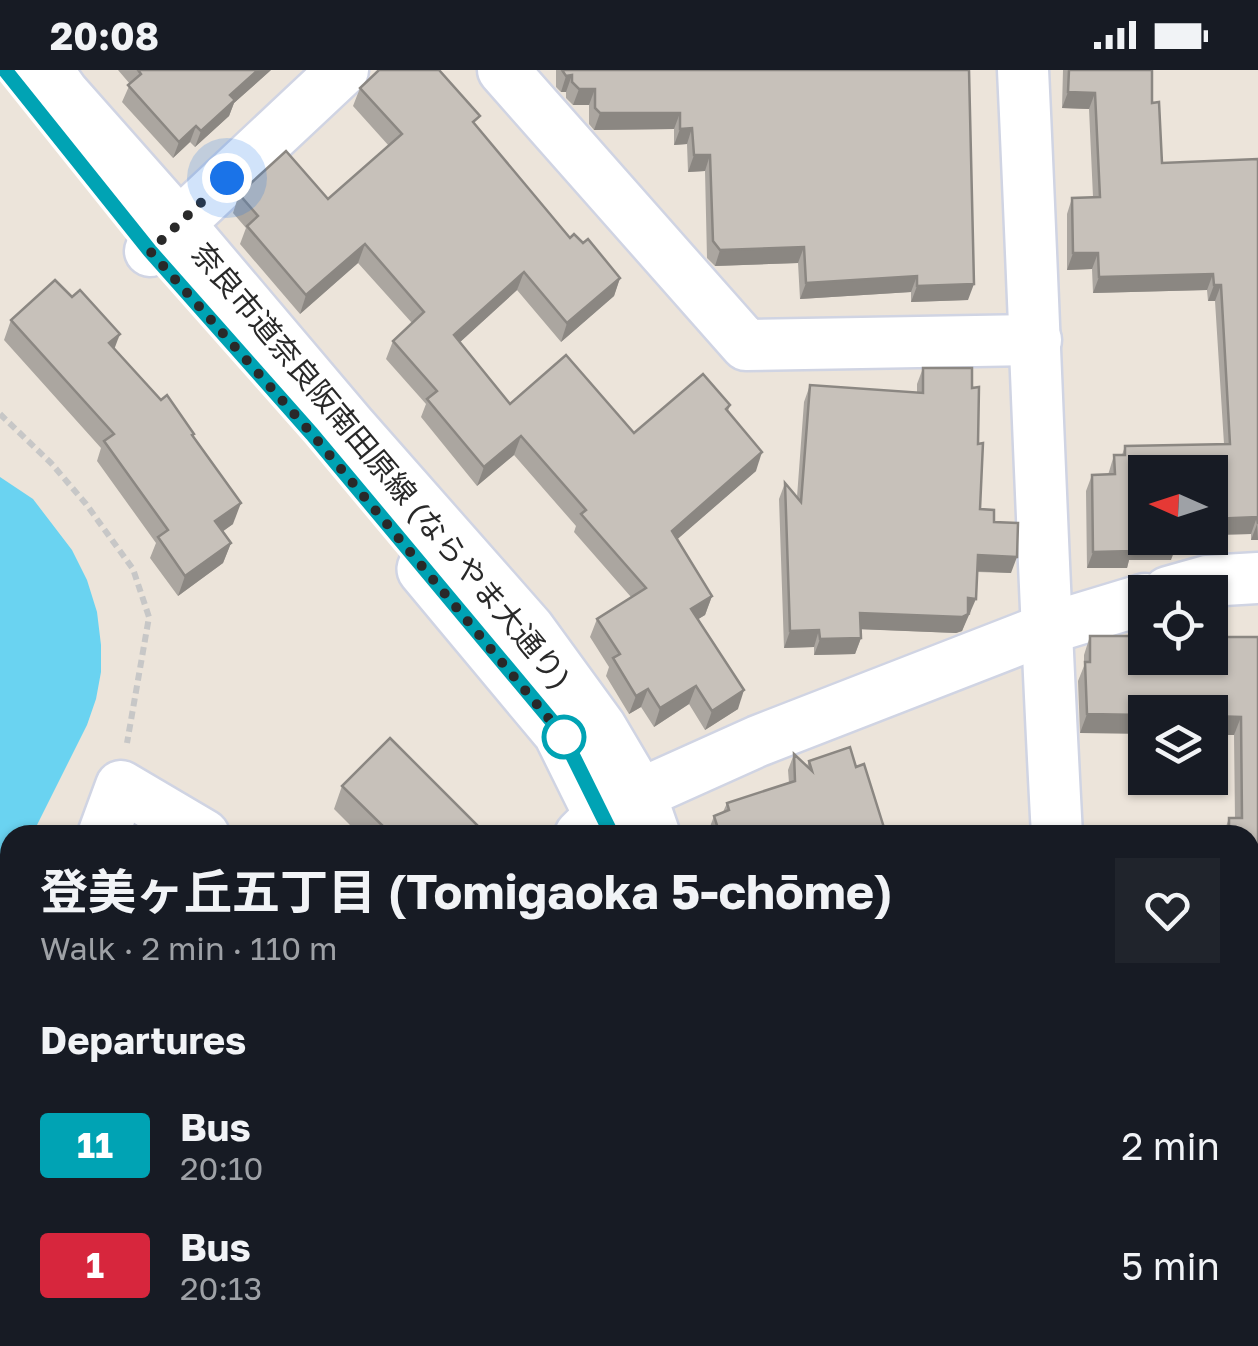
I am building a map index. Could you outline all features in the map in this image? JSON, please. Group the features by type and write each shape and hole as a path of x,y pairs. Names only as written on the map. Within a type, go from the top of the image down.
{"street":[{"path":"5,70 164,238 312,434 561,732 616,823 758,741 1046,630 1128,605"},
{"name":"奈良市道奈良阪南田原線 (ならやま大通り)","path":"44,70 164,238"},
{"path":"164,238 343,70"},
{"path":"503,70 746,345 1036,340"},
{"path":"1023,70 1056,825"},
{"path":"1228,579 1258,578"},
{"path":"107,825 121,786 187,825"}],"path":[{"path":"0,414 51,463 86,504 133,569 149,617 121,786"}],"water":[{"path":"0,477 33,499 72,550 97,612 101,672 87,725 37,825 0,825"}],"building":[{"path":"138,70 258,70 230,95 235,100 201,131 196,126 179,142 128,85 141,74"},
{"path":"379,70 439,70 480,116 473,122 570,238 574,234 583,243 588,239 620,278 567,323 524,272 454,335 510,404 566,355 634,433 703,374 762,452 672,531 712,596 691,609 744,690 712,711 696,686 660,708 648,689 636,696 613,658 620,654 597,619 646,588 581,514 586,510 521,436 484,467 427,399 437,391 393,341 424,312 365,244 306,295 247,226 258,216 239,194 286,151 328,199 402,134 360,88"},
{"path":"562,70 969,70 974,284 917,286 917,276 806,283 804,247 720,250 713,241 710,155 694,155 692,128 680,129 680,113 600,113 595,108 595,89 579,89 572,82 572,75 566,76"},
{"path":"1069,70 1152,70 1152,103 1159,102 1162,163 1258,159 1258,524 1257,517 1228,518 1228,455 1128,455 1128,551 1093,552 1092,475 1115,474 1114,455 1125,455 1125,446 1230,444 1221,285 1214,285 1213,274 1099,277 1098,253 1073,253 1072,198 1100,197 1095,93 1068,92"},
{"path":"55,280 72,297 80,290 120,334 109,343 161,400 167,395 241,503 215,521 231,543 185,576 158,537 168,530 104,441 114,434 11,320"},
{"path":"923,368 972,368 972,388 979,387 978,444 983,443 980,509 994,510 994,522 1018,523 1017,557 978,555 976,599 968,598 968,614 962,617 860,613 861,638 820,639 819,630 790,631 785,483 801,502 810,385 923,393"},
{"path":"1090,636 1128,636 1128,675 1228,675 1228,637 1258,637 1258,825 1229,825 1229,818 1242,818 1241,717 1228,717 1228,695 1128,695 1128,715 1087,714 1085,662 1090,662"},
{"path":"390,738 477,825 382,825 342,786"},
{"path":"850,747 856,767 864,764 883,825 717,825 714,816 729,810 727,803 795,781 794,754 812,771 809,761"}],"bus line":[{"name":"11","path":"5,70 150,251 312,434 561,732 607,825"}],"route":[{"path":"227,178 150,251 312,434 564,737"}]}
